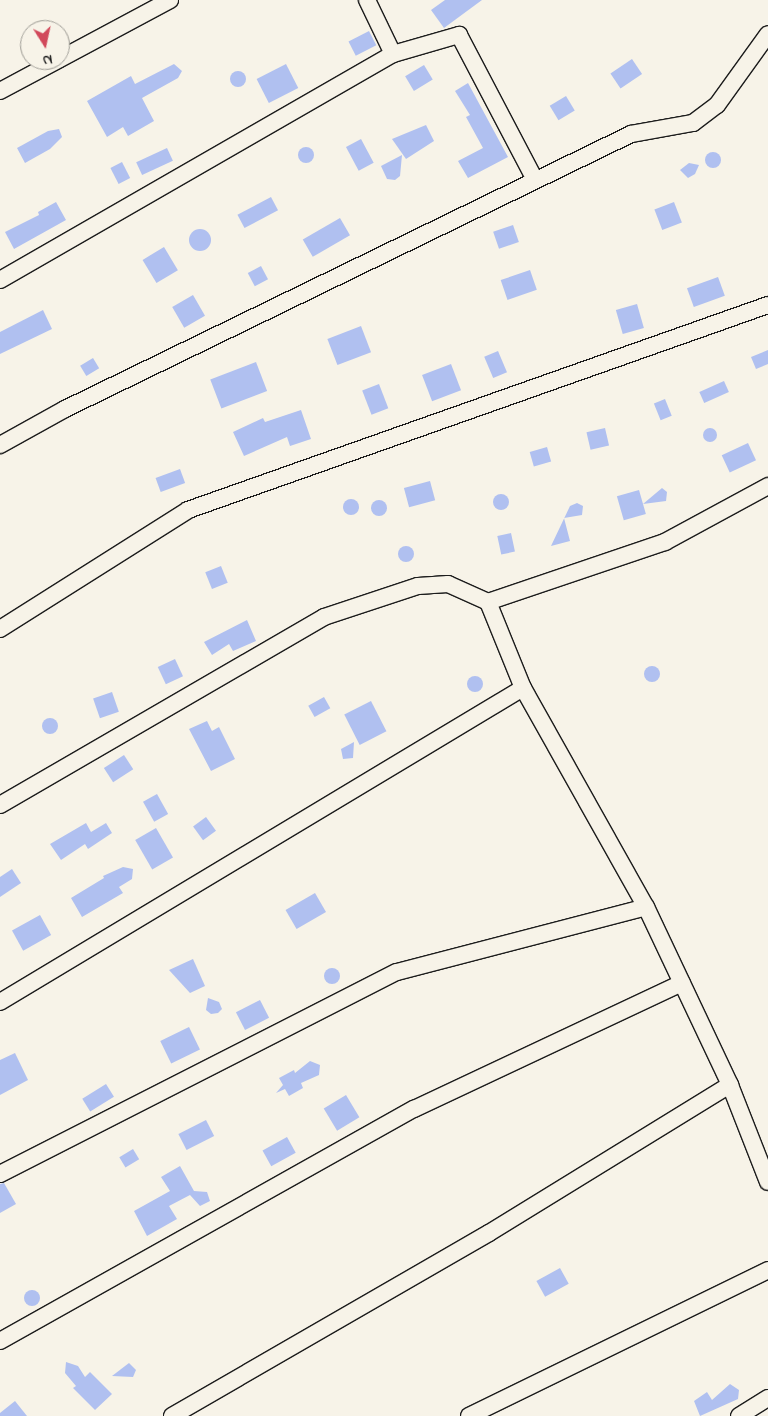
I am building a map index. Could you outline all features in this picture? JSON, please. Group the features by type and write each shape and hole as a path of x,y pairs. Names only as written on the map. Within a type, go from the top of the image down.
{"street":[{"path":"70,54 170,0"},
{"path":"367,0 393,54"},
{"path":"0,445 65,409 631,134 693,123 717,105 768,34"},
{"path":"0,280 393,54 459,35 535,180"},
{"path":"0,91 40,70"},
{"path":"0,629 188,510 768,305"},
{"path":"0,805 324,617 418,586 448,584 488,602 665,542 768,486"},
{"path":"488,602 523,688 646,907 730,1085 768,1182"},
{"path":"0,1002 523,688"},
{"path":"0,1174 397,972 646,907"},
{"path":"0,1341 414,1109 682,983"},
{"path":"172,1416 489,1233 730,1085"},
{"path":"469,1416 768,1270"},
{"path":"739,1416 768,1398"}],"building":[{"path":"445,0 482,0 444,28 431,10"},
{"path":"369,31 376,45 356,56 349,41"},
{"path":"632,59 642,74 621,88 610,74"},
{"path":"174,64 182,71 178,78 142,98 154,121 128,136 123,127 107,137 87,101 131,76 135,84"},
{"path":"286,64 298,88 269,103 257,79"},
{"path":"424,65 433,80 414,91 405,76"},
{"path":"238,71 246,79 238,87 230,79"},
{"path":"468,83 508,157 468,178 458,161 483,148 466,117 470,115 455,91"},
{"path":"566,96 575,111 558,120 550,106"},
{"path":"426,125 434,141 406,159 392,139"},
{"path":"59,129 62,137 50,149 25,163 17,148 48,131"},
{"path":"361,139 374,163 359,171 346,147"},
{"path":"306,147 314,155 306,163 298,155"},
{"path":"167,148 173,161 142,175 136,162"},
{"path":"713,152 719,154 721,160 719,166 713,168 707,166 705,160 707,154"},
{"path":"402,155 400,176 395,180 387,179 381,166"},
{"path":"122,162 130,178 119,184 110,168"},
{"path":"689,163 699,165 695,174 688,178 680,170"},
{"path":"271,197 278,210 244,228 237,215"},
{"path":"56,202 66,220 14,249 5,232 39,215 38,212"},
{"path":"674,202 682,223 662,230 654,210"},
{"path":"340,218 350,235 313,257 303,240"},
{"path":"513,225 519,242 499,249 493,232"},
{"path":"196,229 204,229 211,236 211,244 204,251 196,251 189,244 189,236"},
{"path":"164,247 178,270 156,283 143,260"},
{"path":"261,266 268,279 255,286 248,273"},
{"path":"530,270 537,290 508,300 501,280"},
{"path":"718,277 725,296 694,307 687,288"},
{"path":"193,295 205,316 184,328 172,307"},
{"path":"637,304 644,328 623,334 616,310"},
{"path":"43,310 52,329 0,354 0,332"},
{"path":"361,326 371,352 337,365 327,339"},
{"path":"768,350 768,364 756,369 751,357"},
{"path":"498,351 507,372 493,378 484,357"},
{"path":"93,358 99,368 86,376 80,366"},
{"path":"256,362 267,391 221,409 210,380"},
{"path":"451,364 461,390 432,401 422,375"},
{"path":"724,381 729,392 704,403 699,392"},
{"path":"379,384 388,408 372,415 362,390"},
{"path":"665,399 672,416 661,420 654,403"},
{"path":"301,410 311,439 290,446 287,437 244,456 233,432 263,418 265,422"},
{"path":"605,428 609,446 591,450 586,432"},
{"path":"707,428 713,428 717,435 713,442 707,442 703,438 703,432"},
{"path":"748,443 756,460 730,472 722,455"},
{"path":"547,447 551,461 534,466 530,452"},
{"path":"180,469 185,483 161,492 156,478"},
{"path":"430,481 435,500 409,507 404,488"},
{"path":"662,488 667,492 666,501 643,504"},
{"path":"639,490 646,514 624,520 617,496"},
{"path":"501,494 509,502 501,510 493,502"},
{"path":"351,499 359,507 351,515 343,507"},
{"path":"379,500 385,502 387,508 385,514 379,516 373,514 371,508 373,502"},
{"path":"577,503 583,506 582,515 564,518 570,506"},
{"path":"564,518 570,541 551,546"},
{"path":"511,533 515,552 501,554 497,536"},
{"path":"406,546 414,554 406,562 398,554"},
{"path":"221,566 228,583 212,589 205,572"},
{"path":"247,620 256,641 233,651 229,644 212,655 204,642"},
{"path":"175,659 183,676 166,684 158,667"},
{"path":"652,666 660,674 652,682 644,674"},
{"path":"475,676 483,684 475,692 467,684"},
{"path":"112,692 119,712 100,718 93,699"},
{"path":"324,697 330,708 315,717 308,706"},
{"path":"371,701 386,731 360,745 344,715"},
{"path":"50,718 58,726 50,734 42,726"},
{"path":"207,721 212,731 219,727 235,759 211,771 189,729"},
{"path":"354,742 353,758 343,759 341,749"},
{"path":"124,755 133,769 113,782 104,768"},
{"path":"157,794 168,814 154,822 143,802"},
{"path":"206,817 216,831 203,840 193,826"},
{"path":"86,823 91,832 106,823 112,833 88,849 85,844 61,860 50,844"},
{"path":"156,828 173,857 152,869 135,840"},
{"path":"123,867 133,869 132,879 119,887 123,893 82,917 71,898 104,878 103,876"},
{"path":"12,869 21,883 0,897 0,877"},
{"path":"315,893 326,912 297,929 286,910"},
{"path":"40,915 51,935 23,951 12,931"},
{"path":"193,959 205,986 190,993 169,970"},
{"path":"329,968 335,968 340,973 338,982 329,984 324,979 324,973"},
{"path":"208,998 219,1002 222,1009 218,1013 211,1014 206,1010"},
{"path":"260,1000 269,1018 245,1030 236,1012"},
{"path":"189,1027 200,1049 171,1063 160,1041"},
{"path":"15,1053 28,1080 0,1095 0,1060"},
{"path":"310,1061 320,1065 319,1075 301,1083 303,1088 289,1096 285,1089 276,1093 283,1085 279,1078 294,1070 295,1073"},
{"path":"106,1084 114,1097 90,1112 82,1099"},
{"path":"346,1095 359,1117 337,1131 324,1108"},
{"path":"206,1120 214,1136 187,1150 178,1134"},
{"path":"287,1137 296,1153 271,1166 263,1151"},
{"path":"133,1149 139,1159 125,1168 119,1157"},
{"path":"180,1166 194,1191 207,1192 210,1201 200,1206 190,1195 169,1206 177,1219 147,1236 134,1211 170,1191 161,1177"},
{"path":"4,1183 16,1204 0,1213 0,1184"},
{"path":"560,1268 569,1284 545,1297 536,1281"},
{"path":"32,1290 40,1298 32,1306 24,1298"},
{"path":"66,1362 78,1366 85,1377 90,1372 112,1394 95,1410 73,1388 76,1386 65,1373"},
{"path":"129,1363 136,1370 133,1377 112,1376"},
{"path":"730,1384 739,1390 738,1399 700,1416 694,1401 707,1392 712,1400"},
{"path":"15,1401 27,1416 0,1416 0,1413"}]}
